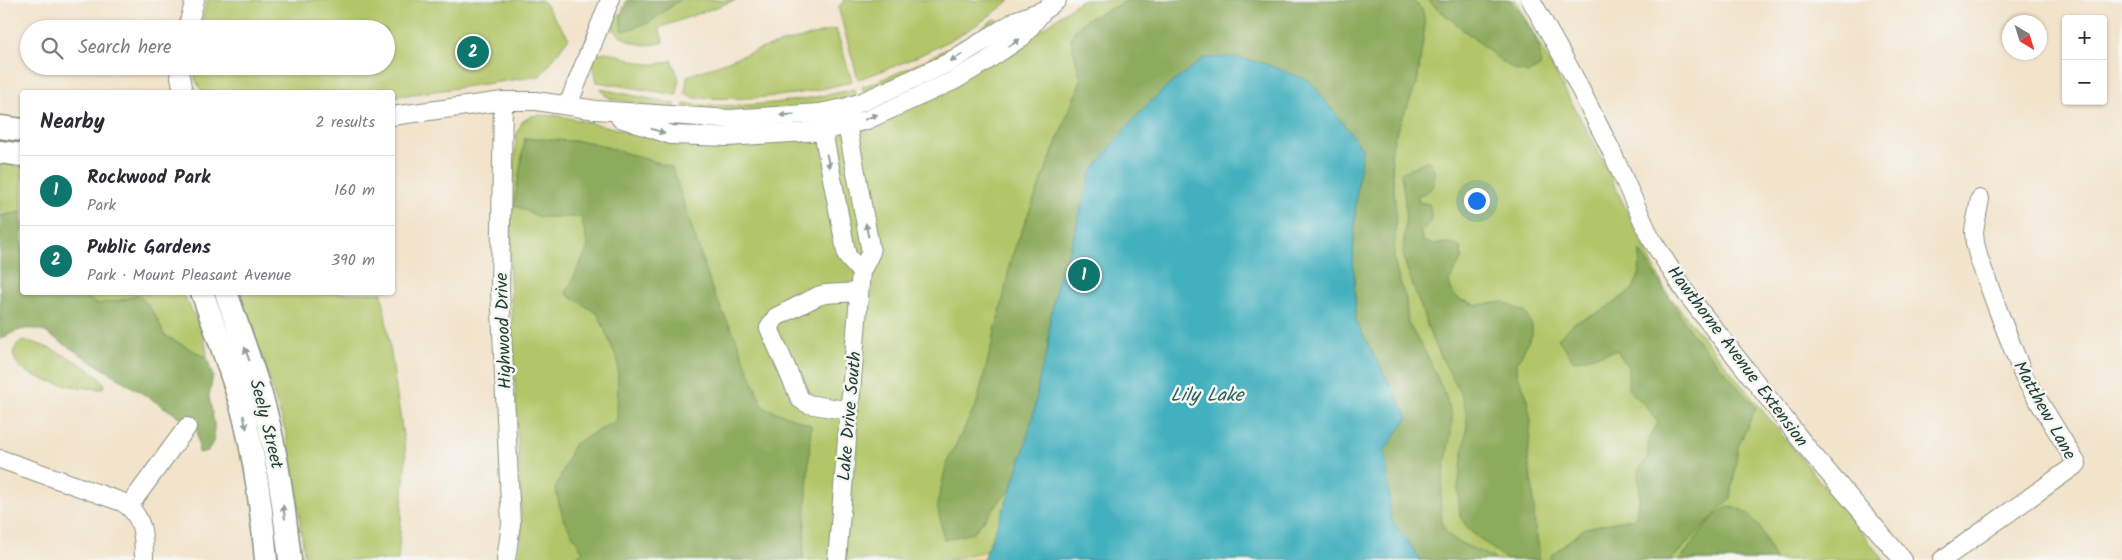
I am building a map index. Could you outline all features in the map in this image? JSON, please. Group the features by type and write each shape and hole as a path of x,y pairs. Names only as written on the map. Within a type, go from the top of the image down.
{"main road":[{"path":"0,127 20,130"},
{"path":"0,152 20,155"},
{"name":"Seely Street","path":"203,295 237,390 245,421 260,504 266,560"},
{"name":"Seely Street","path":"227,295 266,410 278,468 290,560"}],"street":[{"path":"189,20 195,0"},
{"path":"568,105 610,0"},
{"name":"Hawthorne Avenue Extension","path":"1531,0 1571,71 1610,148 1650,237 1686,293 1808,449 1903,560"},
{"path":"395,116 503,101 536,101 596,110 730,119 819,113 866,120 970,71 1022,37 1047,3"},
{"path":"173,90 176,75"},
{"path":"180,75 184,90"},
{"name":"Highwood Drive","path":"503,101 500,289 511,524 506,560"},
{"path":"596,110 671,135 728,137 823,131 845,117"},
{"path":"819,113 847,256 861,272"},
{"name":"Lake Drive South","path":"837,560 861,272 871,252 845,117"},
{"name":"Matthew Lane","path":"1942,560 2077,464 2024,377 2007,336 1979,259 1974,231 1980,199"},
{"path":"850,411 808,404 800,400 770,328 776,317 818,296 859,292"},
{"path":"129,506 187,427"},
{"path":"0,459 129,506 139,519 144,534 144,560"}],"green space":[{"path":"207,0 542,0 569,38 540,76 395,97 395,90 201,90 195,75 395,75 395,20 202,20"},
{"path":"627,0 680,0 648,23 624,31 622,30 621,14"},
{"path":"680,0 736,0 659,28 664,42 658,44 637,44 625,39 614,30 613,21 616,16 621,14 621,26 648,23"},
{"path":"843,0 1010,0 977,25 938,47 858,79 838,7 843,3"},
{"path":"1081,0 1515,0 1594,143 1666,292 1884,560 517,560 520,543 521,511 509,257 516,136 522,122 531,116 560,116 644,135 679,140 828,134 1009,54"},
{"path":"1129,0 1411,0 1423,11 1425,25 1417,84 1399,125 1391,155 1396,212 1394,257 1397,273 1406,299 1408,323 1427,355 1452,416 1452,427 1442,483 1441,514 1443,526 1453,538 1496,560 1421,560 1391,519 1384,450 1408,418 1356,322 1353,259 1356,199 1362,148 1204,58 1146,106 1091,173 1072,243 1058,281 1049,324 1048,349 1040,375 1034,412 1012,487 973,533 944,540 937,504 947,462 977,403 1004,295 1011,258 1081,80 1071,39 1075,30 1085,20"},
{"path":"1427,0 1510,0 1527,23 1536,40 1541,58 1540,67 1529,73 1516,70 1505,64"},
{"path":"994,19 1002,22 964,48 864,93 862,87 930,57"},
{"path":"836,29 852,81 813,91 755,98 695,98 685,93 687,76 763,48"},
{"path":"604,52 644,64 662,63 672,60 679,79 677,95 597,82 593,63 598,54"},
{"path":"601,89 675,104 674,111 611,99"},
{"path":"855,89 856,95 829,103 784,110 683,111 684,104 749,105 812,98"},
{"path":"525,138 590,142 672,167 713,292 736,338 763,407 811,425 803,560 572,560 583,552 564,521 555,489 574,444 617,420 618,361 598,314 566,294 588,247 581,217 539,217 514,205"},
{"path":"1428,160 1434,171 1434,183 1428,191 1417,196 1419,202 1429,204 1431,217 1429,223 1420,231 1423,241 1434,244 1451,243 1460,247 1462,258 1449,282 1453,294 1461,300 1477,305 1504,302 1526,313 1532,326 1532,335 1517,363 1517,373 1526,394 1531,421 1528,459 1539,560 1507,560 1469,530 1460,517 1458,488 1467,425 1463,399 1432,339 1403,254 1406,211 1401,173"},
{"path":"0,163 20,166 20,212 0,216"},
{"path":"20,212 20,295 82,295 97,304 138,295 154,313 164,335 207,358 213,376 209,396 214,423 214,440 208,451 199,453 197,428 45,332 27,329 0,340 0,216"},
{"path":"1640,251 1692,334 1756,408 1738,447 1731,498 1671,560 1551,560 1550,556 1585,528 1635,518 1640,495 1638,471 1648,457 1649,439 1658,423 1646,406 1628,389 1628,368 1617,350 1574,361 1558,339 1575,322 1599,313 1632,290 1639,276"},
{"path":"82,295 138,295 122,300 97,304"},
{"path":"138,295 183,295 202,332 207,358 163,335 158,321"},
{"path":"242,295 382,295 406,456 398,560 305,560 293,468 285,429"},
{"path":"25,341 33,342 70,358 93,373 105,386 101,389 78,387 49,381 24,370 16,362 13,352 18,343"},
{"path":"1729,507 1738,508 1753,518 1775,560 1679,560 1709,522"}],"sand":[{"path":"986,551 983,560 947,560"}],"water":[{"name":"Lily Lake","path":"1236,57 1263,63 1310,81 1362,148 1356,199 1353,259 1356,322 1408,418 1385,450 1391,519 1421,560 983,560 1012,487 1024,450 1034,412 1040,375 1048,349 1049,324 1058,281 1072,243 1091,173 1121,134 1146,106 1168,86 1204,58"}],"place":[{"name":"Public Gardens","path":"473,52"},
{"name":"Rockwood Park","path":"1084,275"}]}
